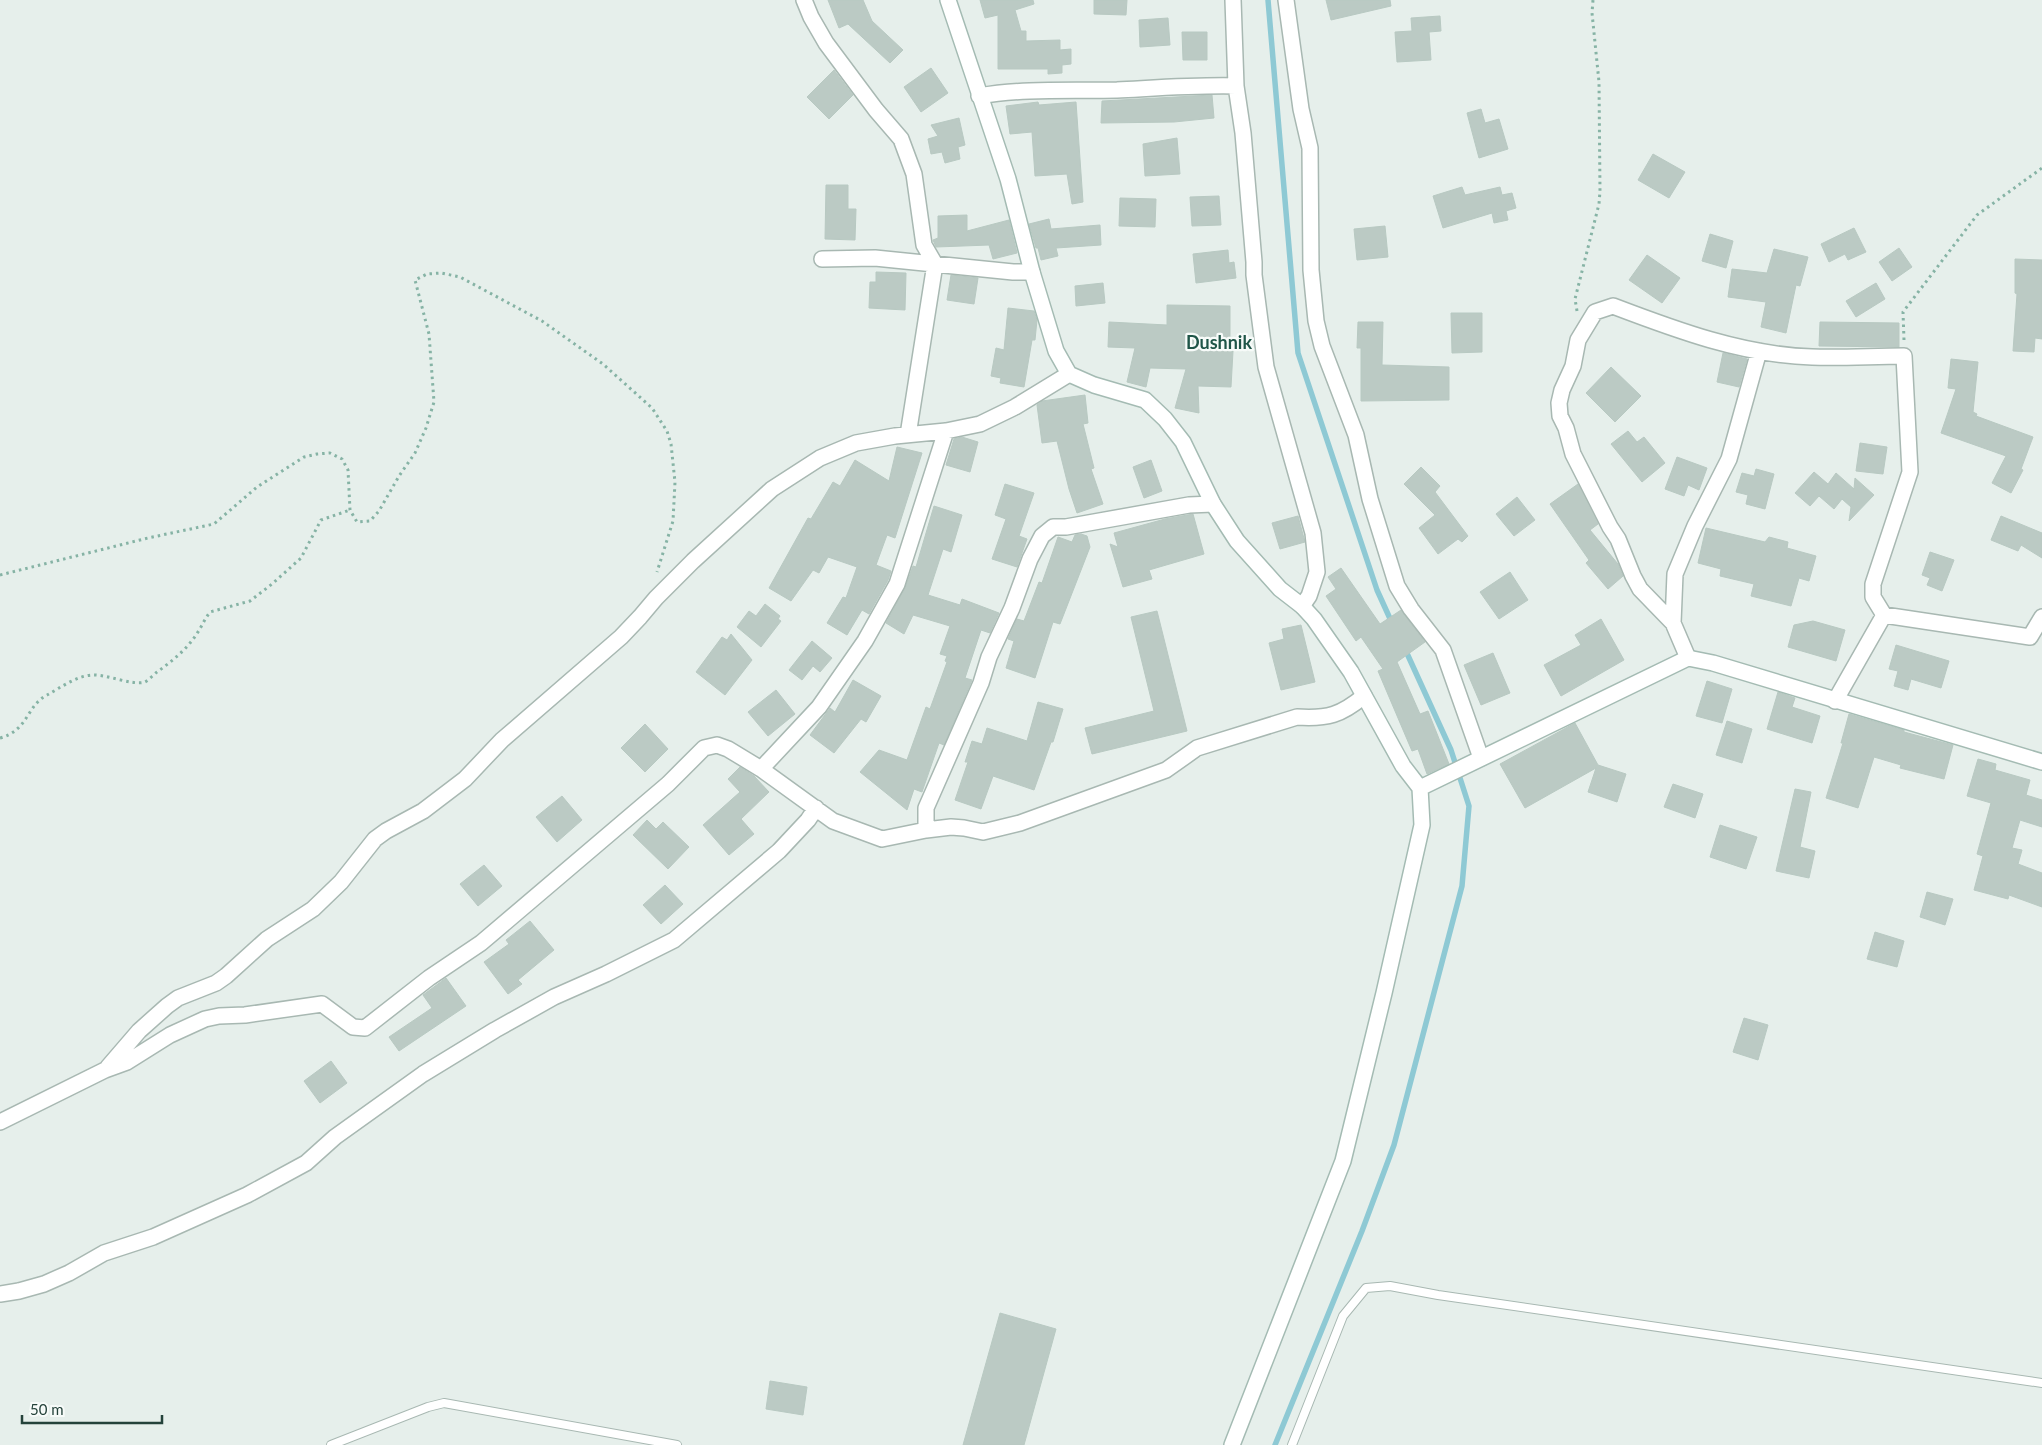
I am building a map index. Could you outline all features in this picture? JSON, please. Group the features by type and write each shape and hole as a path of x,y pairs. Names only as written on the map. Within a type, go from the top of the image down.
{"street":[{"path":"804,0 811,18 826,43 876,110 901,139 914,174 924,245 935,264 908,435"},
{"path":"948,0 1008,179 1032,272 1056,351 1068,374 1094,385 1145,400 1164,419 1183,442 1213,504 1237,541 1280,589 1302,606 1314,619 1340,656 1403,766 1420,788 1422,826 1343,1161 1232,1445"},
{"path":"1233,0 1236,86 1243,133 1254,275 1262,342 1269,379 1313,533 1317,572 1309,596 1302,606"},
{"path":"1286,0 1301,109 1310,148 1311,270 1316,321 1322,346 1356,435 1370,499 1397,586 1410,609 1443,650 1475,761"},
{"path":"979,96 1007,91 1118,90 1209,85 1236,86"},
{"path":"822,259 875,258 1013,272 1032,272"},
{"path":"1688,658 1673,623 1640,589 1618,539 1573,454 1566,428 1560,416 1559,403 1562,390 1574,366 1578,340 1595,312 1612,306 1678,331 1759,351 1811,357 1904,356 1910,472 1873,584 1873,597 1884,614 2030,637 2042,617"},
{"path":"1673,623 1675,574 1695,526 1729,459 1759,351"},
{"path":"105,1070 139,1031 167,1006 178,998 204,989 221,980 267,939 313,909 341,882 376,839 386,831 423,811 465,779 502,740 621,637 656,598 772,489 820,458 856,443 946,431 980,424 992,419 1068,374"},
{"path":"761,769 819,707 866,641 896,584 946,431"},
{"path":"926,830 926,808 981,683 989,657 1012,608 1030,559 1042,536 1053,527 1066,527 1189,505 1213,504"},
{"path":"1835,701 1884,614"},
{"path":"1420,788 1688,658 1713,663 2042,762"},
{"path":"0,1122 105,1070 138,1056 170,1035 205,1019 322,1004 352,1027 366,1028 429,978 481,943 668,784 704,748 717,745 728,748 833,820 882,839 926,830 964,828 983,832 1020,823 1166,770 1198,748 1297,717 1310,718 1347,710 1364,696"},
{"path":"0,1294 19,1292 44,1284 104,1253 153,1237 247,1195 306,1163 335,1137 423,1074 487,1034 554,997 606,974 674,940 779,851 808,820 816,808"}],"lane":[{"path":"1292,1445 1343,1316 1366,1288 1390,1286 1438,1295 2042,1383"},
{"path":"331,1445 428,1407 444,1403 678,1445"}],"path":[{"path":"1577,313 1575,300 1600,191 1599,82 1592,13 1593,0"},
{"path":"1904,356 1903,312 1977,215 2042,168"},
{"path":"0,575 141,539 214,524 257,487 304,457 317,454 330,453 342,459 348,470 350,510 357,522 370,521 379,511 415,453 426,428 434,402 428,334 415,280 427,274 441,272 460,277 542,321 603,364 644,399 661,419 671,444 675,469 675,509 655,575"},
{"path":"0,738 8,736 19,728 44,696 80,677 99,675 131,682 145,682 168,664 187,645 196,635 210,612 250,601 261,593 301,558 321,520 350,510"}],"building":[{"path":"828,0 863,0 872,21 903,50 890,63 848,24 839,28"},
{"path":"980,0 1033,0 1034,4 1015,10 1021,31 1026,31 1026,41 1060,40 1060,50 1071,49 1071,64 1062,65 1062,73 1048,74 1048,69 998,69 998,15 985,18"},
{"path":"1094,0 1127,0 1126,15 1094,14"},
{"path":"1326,0 1390,0 1391,6 1331,20"},
{"path":"1440,16 1441,31 1429,32 1431,60 1397,62 1395,32 1412,31 1411,18"},
{"path":"1168,18 1170,45 1140,47 1139,20"},
{"path":"1182,32 1207,32 1207,60 1183,60"},
{"path":"931,68 948,93 921,112 904,87"},
{"path":"834,70 853,95 829,119 807,97"},
{"path":"1212,95 1214,118 1174,122 1101,123 1102,101"},
{"path":"1038,102 1039,105 1076,102 1083,202 1072,204 1067,174 1035,176 1032,132 1010,134 1006,106"},
{"path":"1481,109 1485,123 1499,119 1508,149 1479,158 1467,113"},
{"path":"959,118 965,145 958,147 960,159 945,163 942,152 931,154 928,139 938,136 931,125"},
{"path":"1177,138 1180,174 1145,176 1143,144"},
{"path":"1653,154 1685,172 1669,198 1638,180"},
{"path":"826,185 848,185 848,209 856,209 855,240 825,239"},
{"path":"1462,187 1465,195 1500,187 1502,195 1512,193 1516,208 1506,211 1508,220 1494,223 1492,213 1443,228 1433,196"},
{"path":"1219,196 1221,225 1192,226 1190,197"},
{"path":"1120,198 1156,199 1155,227 1119,226"},
{"path":"967,215 967,231 1009,220 1017,253 993,259 989,245 936,247 933,240 938,238 938,216"},
{"path":"1049,219 1051,229 1100,225 1101,245 1056,248 1058,256 1041,260 1029,224"},
{"path":"1385,226 1388,257 1357,260 1354,229"},
{"path":"1854,228 1866,252 1848,260 1845,254 1829,262 1821,244"},
{"path":"1710,234 1733,241 1726,268 1702,261"},
{"path":"1899,248 1912,267 1892,281 1879,262"},
{"path":"1774,249 1808,257 1800,286 1796,285 1786,333 1761,327 1766,302 1728,297 1732,269 1767,273"},
{"path":"1228,250 1229,263 1234,262 1236,278 1196,283 1193,254"},
{"path":"1647,255 1680,278 1662,303 1629,280"},
{"path":"2015,259 2042,260 2042,339 2035,338 2034,352 2013,351 2017,294 2015,293"},
{"path":"876,272 906,273 905,310 869,308 870,282 876,282"},
{"path":"951,275 978,278 974,304 947,300"},
{"path":"1103,283 1105,303 1076,306 1075,286"},
{"path":"1876,283 1885,299 1856,317 1846,301"},
{"path":"1167,305 1230,306 1230,351 1233,351 1231,387 1198,386 1199,413 1175,408 1186,369 1150,368 1146,387 1127,382 1135,348 1108,347 1109,322 1167,325"},
{"path":"1008,308 1034,311 1037,320 1035,340 1032,340 1024,387 1000,383 1001,378 991,376 996,348 1004,350"},
{"path":"1451,313 1482,313 1482,352 1452,353"},
{"path":"1358,322 1383,322 1382,365 1449,367 1449,400 1361,401 1361,348 1357,348"},
{"path":"1820,322 1899,323 1899,347 1819,346"},
{"path":"1723,353 1747,359 1739,387 1717,382"},
{"path":"1951,359 1978,362 1973,412 1977,414 1976,416 2033,437 2021,469 2023,470 2011,493 1992,483 2006,456 1941,433 1956,389 1948,388"},
{"path":"1611,367 1641,396 1615,422 1586,393"},
{"path":"1085,395 1088,423 1083,424 1094,468 1091,469 1103,504 1077,513 1057,441 1042,443 1037,405 1042,401"},
{"path":"1628,431 1637,442 1644,437 1665,463 1642,482 1611,444"},
{"path":"962,437 978,442 970,472 946,465 954,439"},
{"path":"1860,443 1887,447 1883,474 1856,471"},
{"path":"897,447 922,453 895,538 887,535 876,565 891,571 869,614 862,610 847,635 827,623 843,597 846,598 857,567 828,557 819,573 813,570 791,601 769,588 808,518 811,519 833,482 840,486 855,460 889,481"},
{"path":"1677,457 1707,468 1699,490 1688,485 1684,496 1665,489"},
{"path":"1151,460 1162,491 1144,498 1133,467"},
{"path":"1421,467 1440,486 1435,492 1468,536 1462,542 1458,539 1438,554 1419,528 1435,515 1404,484"},
{"path":"1756,469 1774,474 1765,509 1746,504 1748,495 1736,492 1742,473 1754,476"},
{"path":"1814,472 1828,484 1836,473 1854,489 1855,478 1874,495 1849,521 1851,507 1842,499 1834,509 1819,496 1810,506 1795,493"},
{"path":"1005,484 1034,493 1019,536 1027,539 1017,567 992,559 1006,519 995,515"},
{"path":"1578,484 1598,524 1590,530 1618,564 1623,576 1608,589 1586,563 1589,560 1550,504"},
{"path":"1517,497 1535,520 1514,536 1496,514"},
{"path":"934,506 962,515 951,552 943,549 928,595 960,605 962,599 999,613 990,633 981,630 965,678 972,680 944,745 939,743 922,792 914,789 907,810 860,772 879,750 907,760 926,707 930,709 947,662 945,661 947,656 940,654 950,626 913,615 904,634 886,623 905,588 913,566 916,567"},
{"path":"1193,514 1204,554 1149,570 1152,579 1123,587 1110,544 1118,547 1114,533 1165,519"},
{"path":"1298,516 1305,542 1280,549 1272,523"},
{"path":"2001,516 2042,533 2042,558 2021,545 2018,551 1991,540"},
{"path":"1706,528 1765,542 1769,537 1788,542 1787,548 1816,556 1809,581 1799,578 1791,606 1751,596 1754,584 1720,576 1721,569 1698,563"},
{"path":"1075,535 1087,536 1090,547 1060,624 1053,622 1035,678 1006,668 1014,641 1008,639 1017,619 1024,621 1039,582 1042,583 1058,537 1072,542"},
{"path":"1930,552 1954,560 1942,591 1927,585 1930,578 1922,575"},
{"path":"1341,568 1380,624 1401,610 1425,642 1397,662 1420,714 1428,711 1449,764 1427,774 1418,749 1412,751 1378,671 1383,669 1361,637 1356,641 1326,596 1336,589 1328,577"},
{"path":"1510,572 1528,600 1499,619 1480,592"},
{"path":"765,604 780,616 778,619 781,621 761,647 737,627 749,611 756,616"},
{"path":"1157,611 1187,731 1092,754 1085,728 1154,711 1131,617"},
{"path":"1601,619 1624,660 1561,696 1544,665 1581,645 1575,635"},
{"path":"1813,621 1845,630 1836,661 1788,647 1794,625"},
{"path":"1301,625 1315,682 1281,690 1269,643 1284,639 1282,629"},
{"path":"731,634 752,660 725,695 696,672 722,637 727,640"},
{"path":"812,641 832,658 820,672 813,666 802,680 789,670"},
{"path":"1896,645 1949,661 1941,688 1911,679 1908,690 1894,686 1898,671 1889,669"},
{"path":"1493,653 1510,693 1481,705 1464,665"},
{"path":"853,680 881,696 866,722 861,719 834,753 810,735 830,708 835,712"},
{"path":"1707,681 1732,689 1722,723 1696,716"},
{"path":"776,690 795,714 768,736 748,712"},
{"path":"1778,692 1795,698 1792,707 1820,716 1812,743 1767,729"},
{"path":"1038,702 1063,709 1053,742 1051,742 1034,790 993,776 981,809 955,800 968,762 965,762 972,741 982,744 987,728 1027,741"},
{"path":"1849,714 1904,730 1904,732 1953,745 1944,779 1900,768 1901,765 1874,757 1858,808 1826,798 1843,743 1841,743"},
{"path":"1727,721 1752,729 1742,763 1716,755"},
{"path":"1575,723 1598,765 1626,774 1617,802 1588,792 1596,768 1525,808 1500,764"},
{"path":"645,724 668,749 645,772 621,748"},
{"path":"1978,759 1996,764 1995,770 2030,780 2026,795 2042,800 2042,827 2020,820 2012,848 2022,850 2018,864 2042,873 2042,907 2009,895 2008,899 1974,890 1983,856 1977,854 1991,803 1967,796"},
{"path":"740,767 754,776 769,792 741,819 754,834 729,855 703,825 740,792 728,779"},
{"path":"1673,784 1703,794 1695,818 1664,807"},
{"path":"1795,789 1811,792 1800,847 1815,851 1809,878 1776,871"},
{"path":"562,796 582,820 557,842 536,817"},
{"path":"647,820 656,829 663,822 689,847 668,869 633,835"},
{"path":"1720,825 1757,837 1746,869 1710,857"},
{"path":"484,865 502,886 478,906 460,884"},
{"path":"665,885 683,904 661,924 643,905"},
{"path":"1927,892 1953,899 1945,925 1920,917"},
{"path":"530,921 554,950 518,980 522,984 508,994 484,962 509,944 506,940"},
{"path":"1875,932 1904,941 1897,967 1867,959"},
{"path":"446,978 466,1006 399,1051 389,1037 432,1008 423,995"},
{"path":"1744,1018 1768,1025 1758,1060 1733,1052"},
{"path":"331,1061 347,1083 320,1103 304,1081"},
{"path":"1000,1313 1056,1329 1024,1445 963,1445"},
{"path":"770,1381 807,1387 803,1415 766,1409"}],"waterway":[{"path":"1268,0 1298,353 1377,590 1392,623"},
{"path":"1275,1445 1362,1231 1394,1145 1462,886 1469,806 1451,750 1405,649"}],"district":[{"name":"Dushnik","path":"1219,342"}]}
